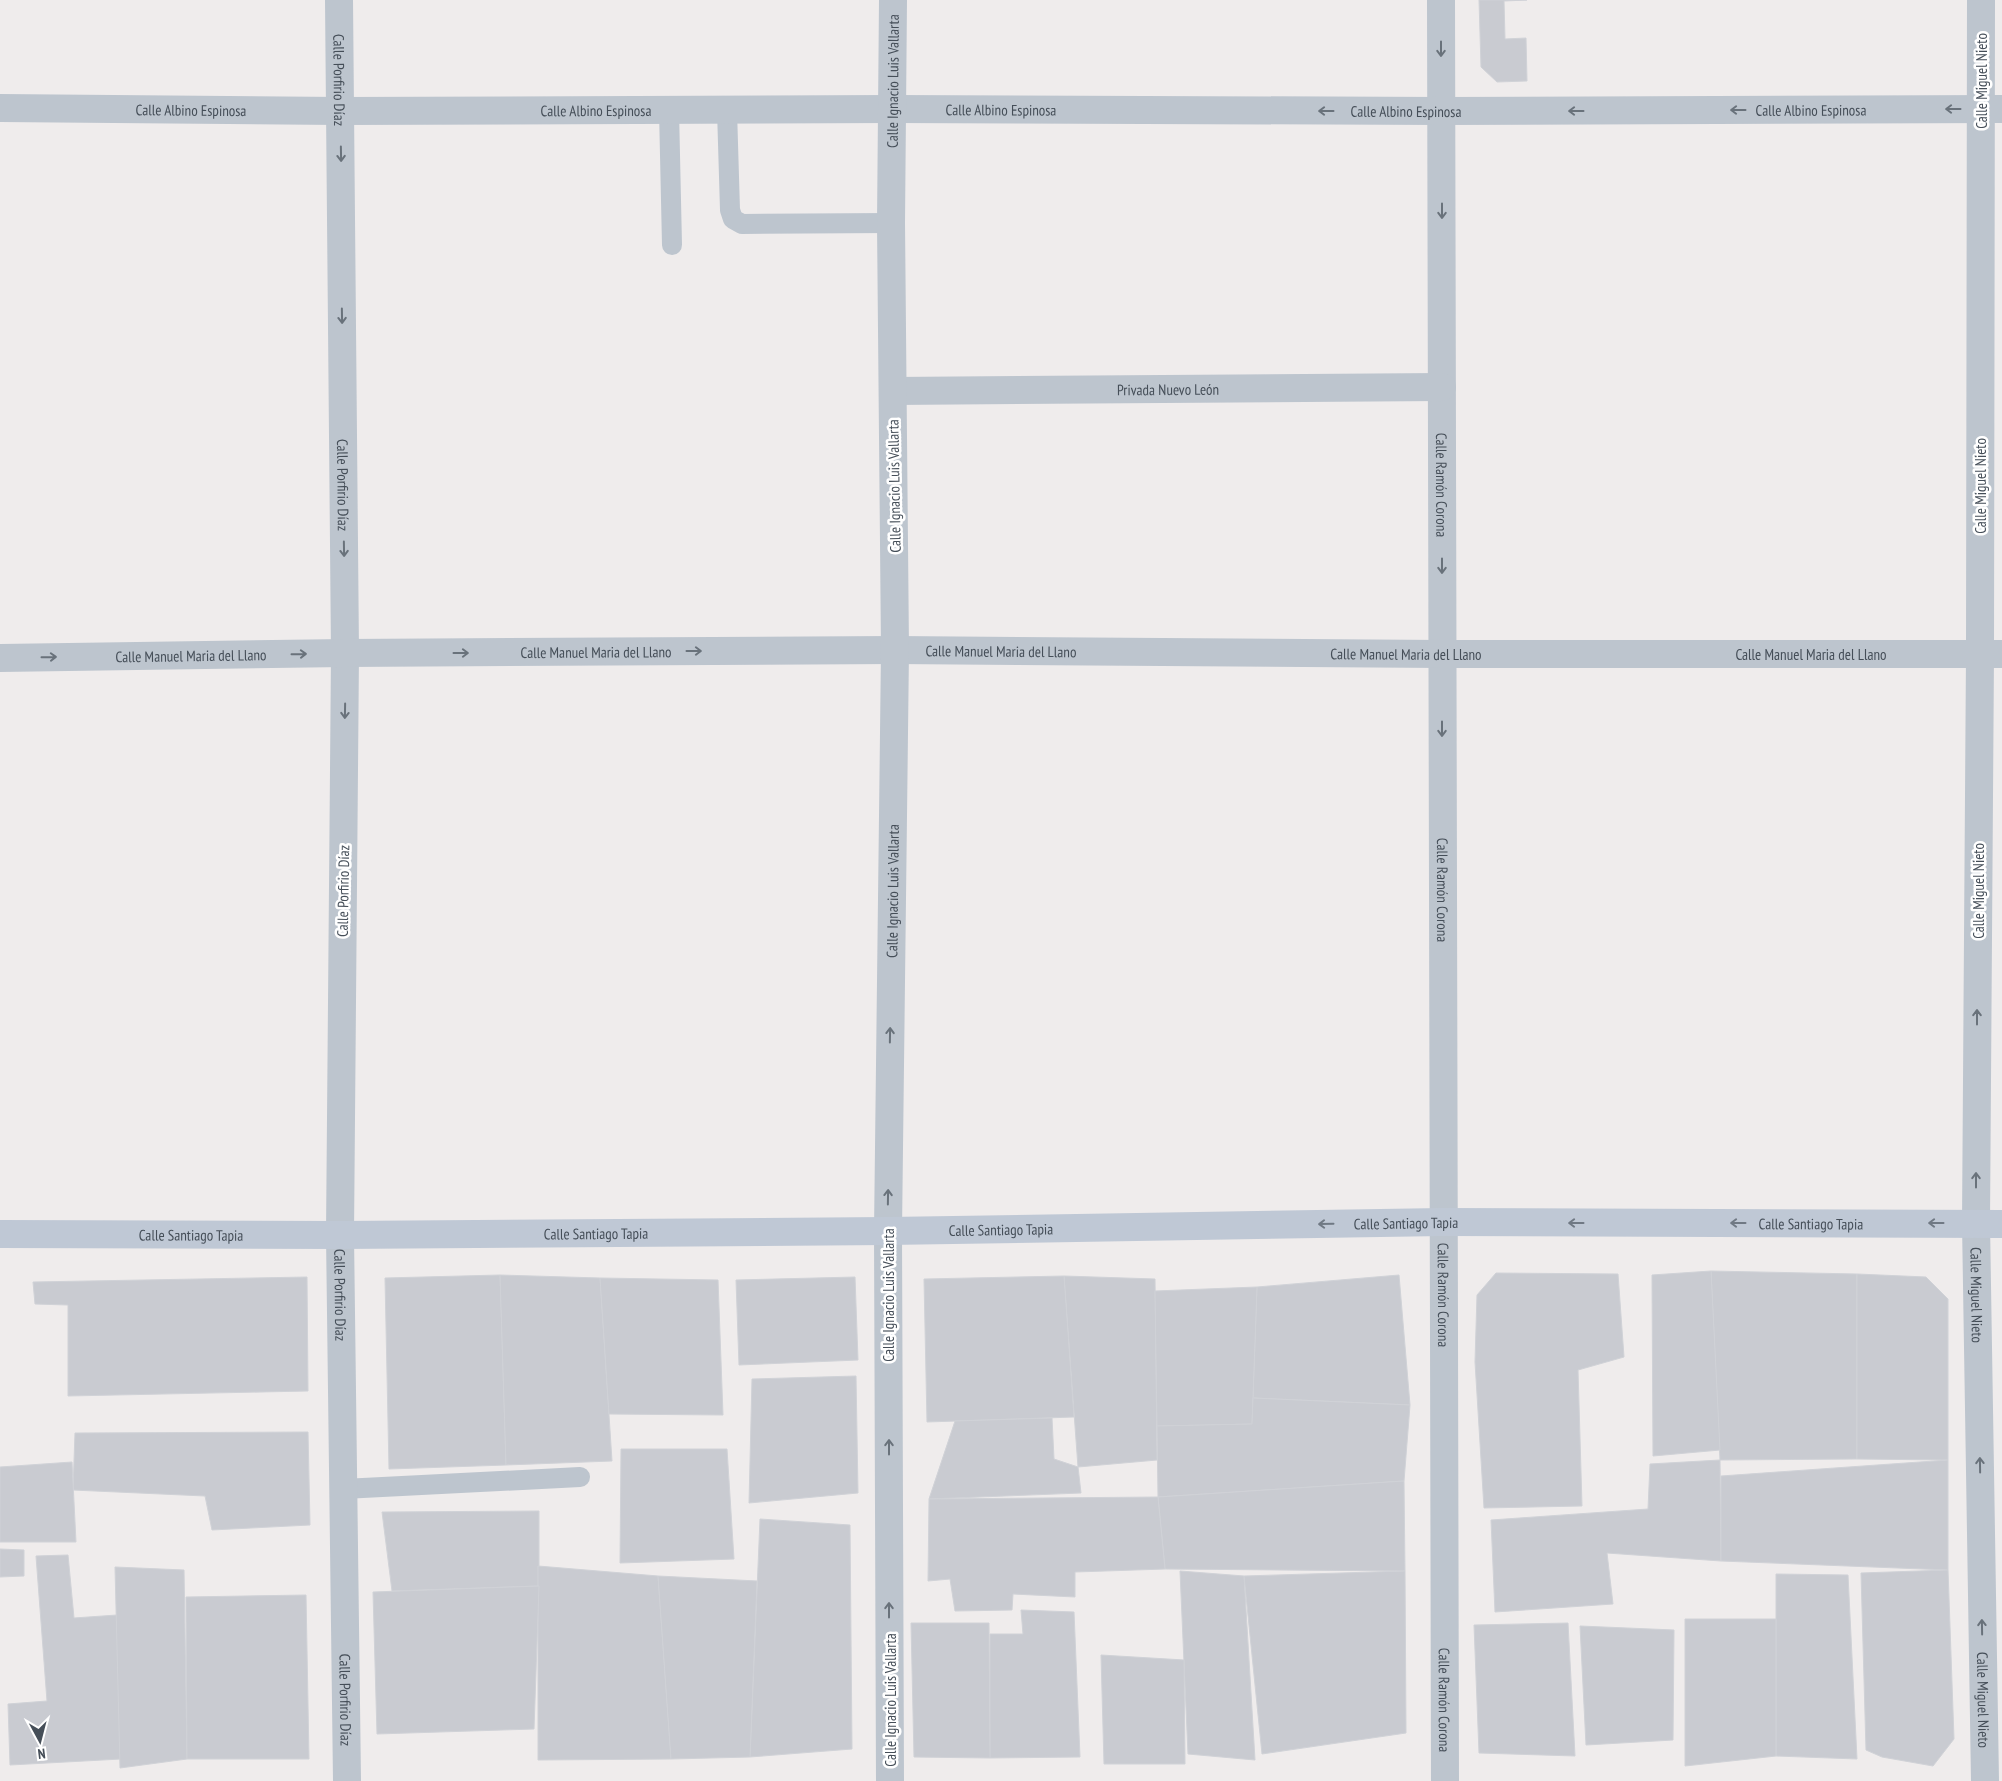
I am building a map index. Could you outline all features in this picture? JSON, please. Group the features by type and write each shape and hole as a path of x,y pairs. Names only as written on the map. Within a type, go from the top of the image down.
{"street":[{"name":"Calle Porfirio Díaz","path":"339,0 345,653 340,1235 348,1781"},
{"name":"Calle Ignacio Luis Vallarta","path":"890,1781 888,1231 895,650 891,223 894,0"},
{"name":"Calle Ramón Corona","path":"1441,0 1444,1781"},
{"name":"Calle Miguel Nieto","path":"1981,0 1992,109 1989,1224 1985,1781"},
{"name":"Calle Albino Espinosa","path":"0,108 340,111 1992,109"},
{"name":"Privada Nuevo León","path":"893,391 1442,387"},
{"name":"Calle Manuel Maria del Llano","path":"0,658 345,653 895,650 1442,654 1991,654"},
{"name":"Calle Santiago Tapia","path":"0,1234 340,1235 888,1231 1443,1222 1989,1224"}],"lane":[{"path":"669,110 672,245"},
{"path":"726,110 730,210 732,219 742,224 891,223"},
{"path":"343,1489 580,1477"}],"building":[{"path":"1479,0 1527,0 1504,1 1505,39 1526,38 1527,81 1497,82 1481,67"},
{"path":"1711,1271 1857,1274 1857,1459 1720,1460"},
{"path":"1711,1271 1720,1450 1653,1456 1652,1275"},
{"path":"1496,1273 1618,1274 1624,1357 1578,1370 1582,1506 1484,1508 1475,1362 1477,1295"},
{"path":"1857,1274 1926,1277 1948,1299 1948,1460 1857,1459"},
{"path":"500,1275 506,1465 389,1469 385,1278"},
{"path":"500,1275 600,1278 612,1461 506,1465"},
{"path":"1399,1275 1410,1405 1253,1398 1257,1287"},
{"path":"1064,1276 1155,1279 1157,1460 1078,1467"},
{"path":"1064,1276 1074,1417 927,1422 924,1279"},
{"path":"307,1277 308,1391 68,1396 68,1305 35,1304 33,1282"},
{"path":"855,1277 858,1360 739,1365 736,1280"},
{"path":"600,1278 718,1280 723,1415 609,1414"},
{"path":"1257,1287 1252,1424 1157,1426 1155,1291"},
{"path":"856,1376 858,1493 749,1503 752,1379"},
{"path":"1253,1398 1410,1405 1404,1481 1158,1497 1157,1426 1252,1424"},
{"path":"1052,1418 1054,1459 1078,1467 1081,1493 929,1499 955,1421"},
{"path":"308,1432 310,1525 212,1530 205,1496 73,1490 75,1433"},
{"path":"621,1449 727,1449 734,1559 620,1563"},
{"path":"1720,1460 1721,1561 1607,1553 1613,1604 1495,1612 1491,1520 1648,1509 1650,1464"},
{"path":"1948,1460 1948,1570 1721,1561 1721,1476"},
{"path":"72,1462 76,1542 0,1542 0,1467"},
{"path":"1404,1481 1405,1571 1165,1569 1158,1497"},
{"path":"1158,1497 1165,1569 1075,1572 1075,1597 1013,1594 1012,1610 955,1611 950,1579 928,1581 929,1499"},
{"path":"539,1511 539,1586 392,1591 382,1512"},
{"path":"760,1519 850,1525 852,1749 750,1757"},
{"path":"0,1549 24,1550 24,1576 0,1577"},
{"path":"68,1555 74,1618 117,1615 121,1759 10,1765 8,1704 47,1701 36,1556"},
{"path":"538,1566 658,1576 671,1759 538,1760"},
{"path":"115,1567 184,1570 187,1759 120,1768"},
{"path":"1948,1570 1954,1739 1933,1766 1882,1757 1866,1750 1861,1573"},
{"path":"1180,1571 1244,1576 1255,1760 1188,1754"},
{"path":"1405,1571 1406,1733 1262,1754 1244,1576"},
{"path":"1776,1574 1848,1575 1857,1759 1776,1756"},
{"path":"658,1576 757,1581 750,1757 671,1759"},
{"path":"539,1586 534,1729 377,1734 373,1592"},
{"path":"306,1595 309,1759 187,1759 186,1597"},
{"path":"1021,1610 1074,1612 1080,1757 990,1758 990,1634 1023,1634"},
{"path":"1685,1619 1776,1619 1776,1756 1685,1766"},
{"path":"911,1623 989,1623 990,1758 914,1757"},
{"path":"1568,1623 1575,1756 1479,1753 1474,1625"},
{"path":"1580,1626 1674,1630 1673,1740 1586,1745"},
{"path":"1101,1655 1184,1660 1185,1764 1104,1764"}]}
